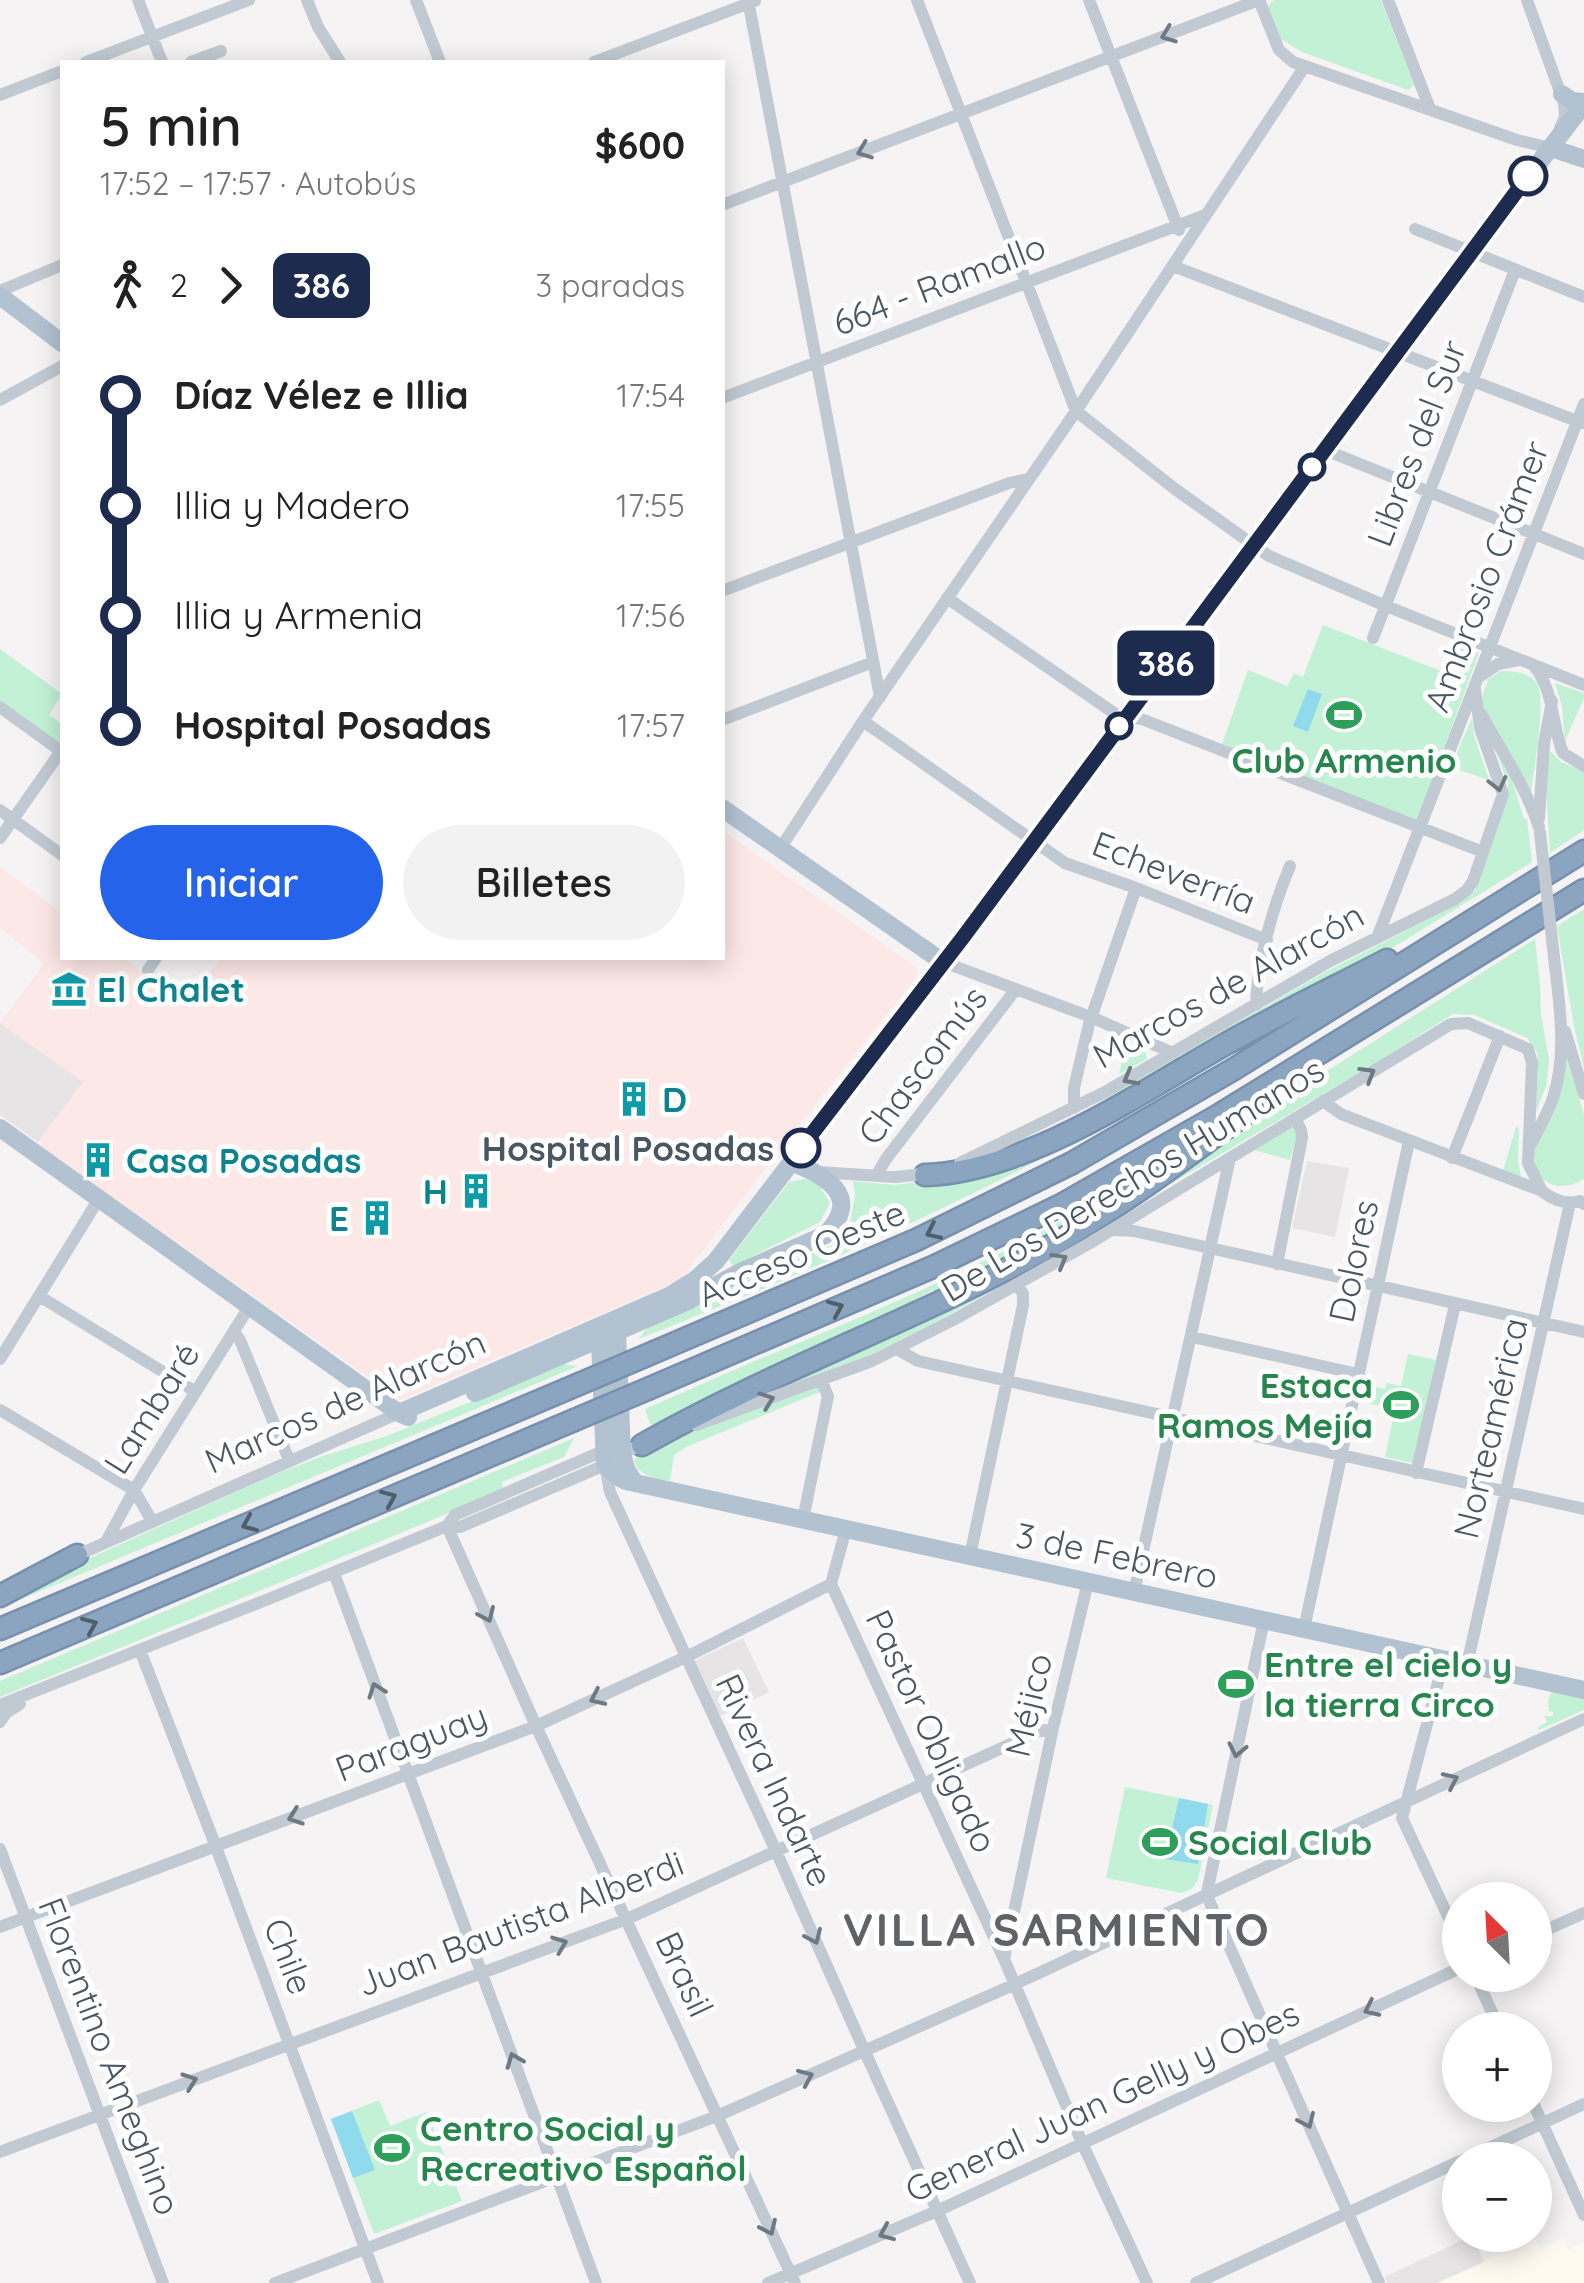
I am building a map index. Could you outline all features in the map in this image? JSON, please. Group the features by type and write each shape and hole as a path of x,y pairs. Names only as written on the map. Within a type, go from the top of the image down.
{"highway":[{"name":"Acceso Oeste","path":"0,1629 916,1240 1072,1163 1204,1087 1584,851"},
{"path":"926,1176 954,1174 1010,1159 1089,1121 1245,1034 1524,889"},
{"name":"Acceso Oeste","path":"0,1663 934,1266 1061,1205 1219,1115 1584,890"},
{"path":"642,1445 694,1415 1060,1241 1137,1193 1374,1019"},
{"path":"0,1596 78,1555"}],"main road":[{"path":"1562,94 1572,102 1584,103"},
{"path":"1551,148 1584,103"},
{"path":"1551,148 1584,119"},
{"path":"1551,148 1584,159"},
{"name":"Marcos de Alarcón","path":"399,1413 608,1330 680,1291 710,1267 944,962 1551,148"},
{"path":"0,293 38,327"},
{"path":"0,306 60,342"},
{"path":"725,810 944,962"},
{"path":"0,1128 399,1413"},
{"name":"Marcos de Alarcón","path":"399,1413 421,1416 828,1232 838,1216 839,1197 833,1184 818,1172 791,1162"},
{"name":"3 de Febrero","path":"608,1330 610,1457 636,1483 1584,1690"}],"street":[{"path":"138,0 161,60"},
{"path":"91,60 249,0"},
{"path":"308,0 318,27 339,60"},
{"path":"416,0 439,60"},
{"path":"917,0 1076,411 1175,490 1269,556 1584,685"},
{"path":"1089,0 1185,246"},
{"path":"725,205 1259,0 1289,82 1287,92"},
{"path":"1388,0 1430,108"},
{"path":"1279,50 1285,58 1305,66 1517,140 1551,148 1564,117 1562,94 1527,0"},
{"path":"599,60 751,1 880,697"},
{"path":"198,60 221,52"},
{"path":"780,849 1305,66"},
{"path":"0,95 60,72"},
{"name":"664 - Ramallo","path":"725,397 1207,214"},
{"path":"1415,230 1584,297"},
{"path":"0,293 60,266"},
{"path":"1173,266 1581,423"},
{"name":"Libres del Sur","path":"1373,638 1515,270"},
{"path":"0,400 60,367"},
{"name":"Ambrosio Crámer","path":"1377,938 1581,423 1584,404"},
{"path":"1324,450 1584,554"},
{"path":"725,590 1028,479"},
{"path":"947,598 1114,713 1144,720 1483,852"},
{"path":"725,719 873,662"},
{"path":"1477,684 1498,664 1527,662"},
{"path":"1527,662 1543,679 1552,701 1563,754 1584,766"},
{"name":"Marcos de Alarcón","path":"818,1172 926,1176 965,1161 1074,1108 1256,1004 1459,896 1472,881 1503,794 1484,742 1477,684"},
{"path":"1539,830 1544,744 1552,701"},
{"path":"0,708 60,751"},
{"path":"1478,708 1516,770 1539,830 1556,966 1561,1020 1553,1098 1527,1151"},
{"name":"Echeverría","path":"864,721 1065,864 1268,940"},
{"path":"0,838 60,755"},
{"path":"0,810 60,854"},
{"path":"1256,1004 1279,894 1290,866"},
{"path":"1074,1108 1074,1088 1091,1018 1136,888"},
{"path":"148,970 155,960"},
{"path":"944,962 1173,1053"},
{"name":"Chascomús","path":"876,1176 1016,989"},
{"path":"1561,1020 1584,1094"},
{"name":"De Los Derechos Humanos","path":"0,1705 447,1526 460,1527 610,1457 897,1349 1112,1230 1451,1024 1468,1023 1500,1036"},
{"path":"1452,1158 1500,1036 1524,1046 1531,1054 1527,1151 1532,1174 1542,1191"},
{"path":"1323,1101 1342,1114 1552,1198 1580,1202"},
{"path":"1277,1264 1302,1138 1295,1118"},
{"name":"Dolores","path":"1304,1629 1409,1141"},
{"path":"1134,1592 1230,1158"},
{"path":"0,1360 100,1197"},
{"name":"Norteamérica","path":"1467,1665 1545,1324 1580,1202"},
{"path":"1112,1230 1134,1231 1584,1332"},
{"path":"970,1556 1024,1305 1018,1285"},
{"path":"39,1296 196,1392"},
{"path":"1416,1473 1455,1304"},
{"name":"Lambaré","path":"106,1542 134,1490 249,1306"},
{"path":"234,1332 290,1460"},
{"path":"1192,1337 1358,1374"},
{"path":"897,1349 918,1361 1584,1509"},
{"path":"804,1520 828,1396 822,1380"},
{"path":"0,1410 134,1490 152,1521"},
{"name":"Marcos de Alarcón","path":"0,1584 78,1555 399,1413"},
{"name":"Rivera Indarte","path":"610,1457 610,1492 970,2283"},
{"name":"Brasil","path":"447,1526 793,2279"},
{"name":"Pastor Obligado","path":"846,1529 831,1584 1147,2283"},
{"path":"334,1573 596,2283"},
{"name":"Méjico","path":"1004,1960 1088,1582"},
{"name":"Paraguay","path":"0,1926 536,1726 831,1584"},
{"path":"1264,1620 1208,1893 1378,2283"},
{"name":"Chile","path":"140,1650 378,2283"},
{"path":"1442,1904 1402,1818 1444,1660"},
{"name":"De Los Derechos Humanos","path":"0,1722 6,1713 39,1691"},
{"path":"275,2283 717,2116 1013,1985 1584,1718"},
{"name":"Juan Bautista Alberdi","path":"0,2152 627,1919 1053,1728"},
{"name":"Florentino Ameghino","path":"0,1849 163,2283"},
{"path":"1552,1927 1584,1913"},
{"name":"General Juan Gelly y Obes","path":"768,2283 793,2279 1442,1976"},
{"path":"1502,2142 1584,2104"},
{"path":"1542,2123 1584,2215"},
{"path":"1196,2283 1442,2170"}],"shaded area":[{"name":"Hospital Posadas","path":"725,832 917,968 917,976 680,1280 400,1400 39,1145 83,1082 0,1023 44,964 0,927 0,867 60,912 60,960 126,960 186,1004 219,960 725,960"},
{"path":"0,1023 83,1082 38,1142 0,1115"},
{"path":"1307,1161 1349,1168 1335,1237 1292,1228"},
{"path":"743,1638 769,1692 718,1717 692,1662"},
{"path":"1562,2239 1568,2250 1584,2242 1584,2283 1437,2283 1502,2252 1552,2252 1552,2244"},
{"path":"1442,2250 1480,2252 1484,2262 1437,2283 1387,2283 1385,2277"}],"green space":[{"path":"1275,0 1381,0 1414,85 1408,90 1302,52 1281,39 1268,7"},
{"name":"Club Armenio","path":"1323,625 1441,671 1452,642 1479,653 1417,822 1222,744 1248,670 1287,686 1294,673 1303,677"},
{"path":"0,649 60,693 49,715 60,723 60,746 0,703"},
{"path":"1501,671 1530,677 1540,692 1531,793 1480,704 1488,679"},
{"path":"1555,683 1584,693 1565,741 1562,706"},
{"path":"1472,718 1474,736 1489,780 1451,767"},
{"path":"1550,751 1561,762 1584,771 1584,830 1550,853 1546,784"},
{"path":"1497,754 1527,819 1532,862 1330,986 1178,1066 1105,1098 1475,891 1507,796 1508,784"},
{"path":"1584,909 1584,1069 1557,926"},
{"path":"1535,939 1549,1060 1546,1086 1536,1111 1537,1052 1527,1038 1475,1015 1453,1014 1101,1225 1297,1090"},
{"path":"1126,1043 1145,1049 1147,1059 1119,1074"},
{"path":"1563,1045 1584,1114 1584,1179 1557,1186 1537,1171 1534,1151"},
{"path":"1187,1078 1054,1152 918,1220 638,1339 652,1323 833,1245 850,1222 855,1196 853,1181 895,1185 1029,1163"},
{"path":"1292,1127 1297,1135 1290,1160 1254,1150"},
{"path":"1516,1127 1519,1128 1521,1177 1503,1171"},
{"path":"1175,1153 1101,1212 964,1282 962,1278 945,1286 944,1295 937,1298 933,1290 916,1303 656,1427 650,1424 645,1409 968,1268 1074,1214"},
{"path":"805,1179 818,1183 830,1203 820,1222 733,1266 729,1260 789,1182"},
{"path":"1101,1225 1023,1274 866,1357 693,1420"},
{"name":"Estaca Ramos Mejía","path":"1408,1354 1436,1360 1413,1463 1385,1457 1395,1409 1358,1401 1361,1384 1385,1389 1387,1383 1401,1386"},
{"path":"562,1364 578,1366 0,1608 0,1601 30,1585 276,1474 387,1436"},
{"path":"818,1387 820,1392 688,1446 674,1455 670,1481 644,1474 634,1462 638,1452"},
{"path":"574,1438 564,1457 502,1482 503,1489 0,1697 0,1681"},
{"path":"1552,1691 1584,1696 1584,1710 1539,1730 1547,1722 1544,1716 1553,1716 1548,1700"},
{"name":"Social Club","path":"1125,1787 1213,1805 1198,1880 1192,1889 1181,1893 1106,1878"},
{"name":"Centro Social y Recreativo Español","path":"379,2100 390,2126 427,2112 462,2201 374,2234 331,2119"}],"water":[{"path":"1308,689 1322,694 1308,732 1293,726"},
{"path":"1179,1798 1208,1804 1198,1864 1165,1859"},
{"path":"352,2111 375,2170 353,2178 331,2119"}],"bus line":[{"name":"386","path":"801,1148 964,936 1528,176"}],"place":[{"name":"Club Armenio","path":"1344,715"},
{"name":"El Chalet","path":"69,989"},
{"name":"D","path":"634,1099"},
{"name":"Hospital Posadas","path":"801,1148"},
{"name":"Casa Posadas","path":"98,1160"},
{"name":"H","path":"476,1191"},
{"name":"E","path":"377,1218"},
{"name":"Estaca Ramos Mejía","path":"1401,1405"},
{"name":"Entre el cielo y la tierra Circo","path":"1236,1684"},
{"name":"Social Club","path":"1160,1842"},
{"name":"Centro Social y Recreativo Español","path":"392,2148"}],"district":[{"name":"VILLA SARMIENTO","path":"1057,1929"}]}
